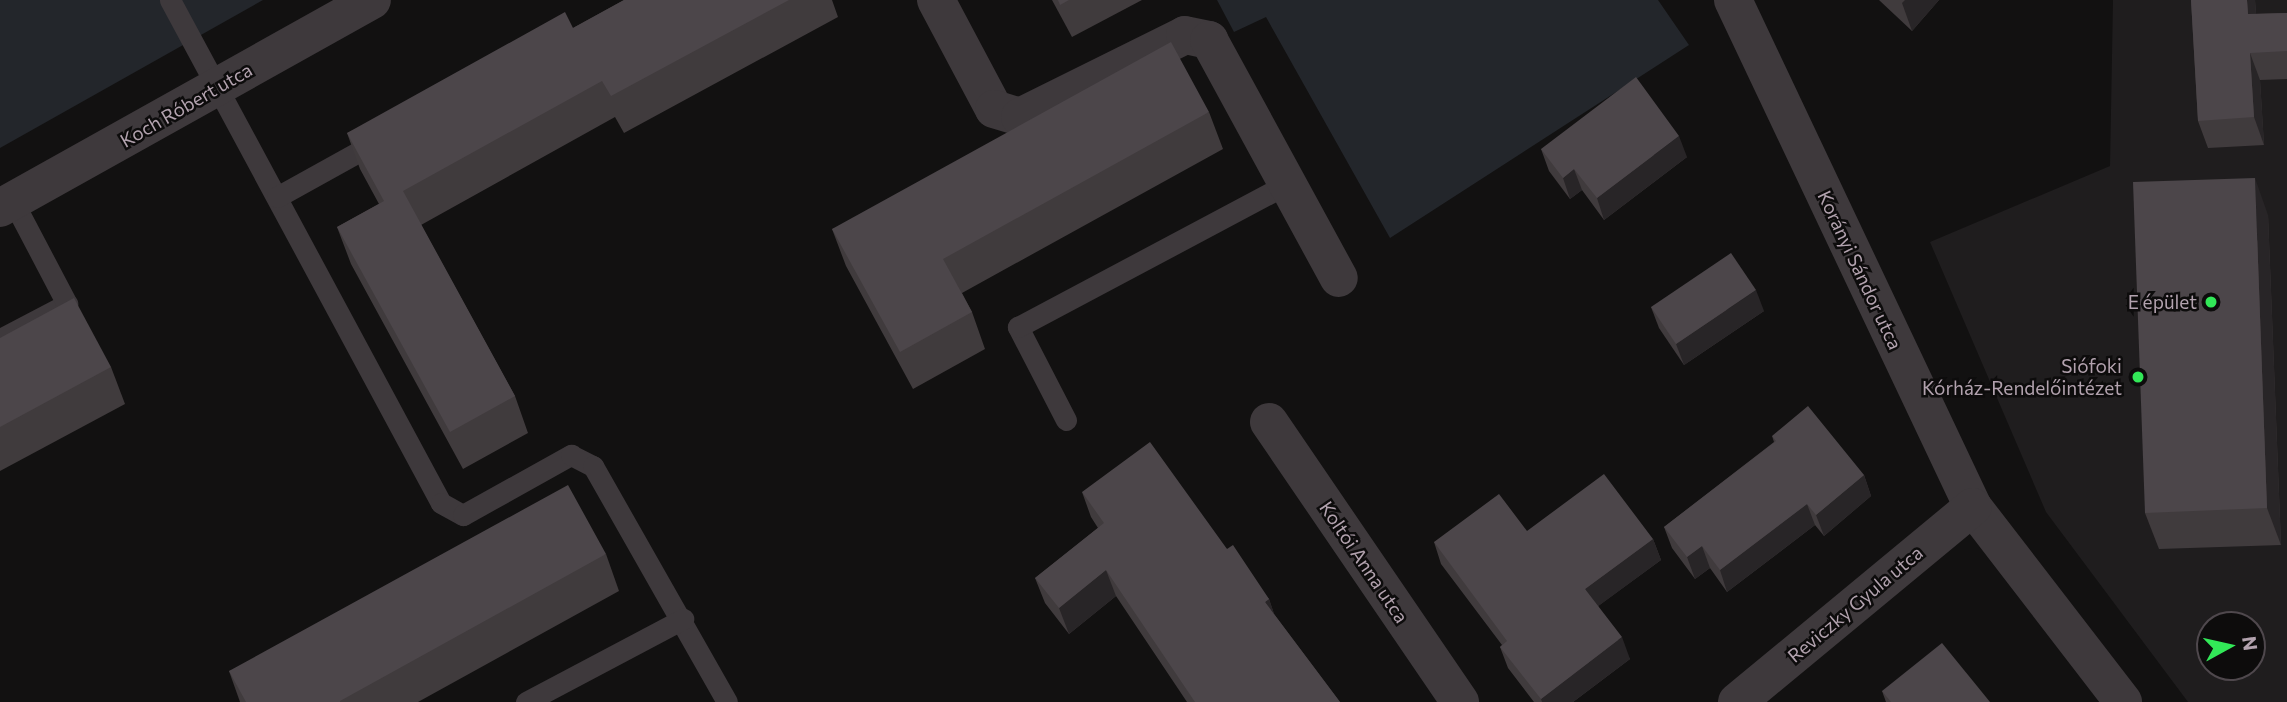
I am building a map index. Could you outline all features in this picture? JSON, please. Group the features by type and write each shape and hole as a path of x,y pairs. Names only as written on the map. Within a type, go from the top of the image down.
{"street":[{"name":"Koch Róbert utca","path":"7,205 372,0"},
{"path":"936,0 994,109 1020,117 1185,35 1209,40 1339,278"},
{"name":"Korányi Sándor utca","path":"1733,0 1973,507 2123,702"},
{"name":"Koltói Anna utca","path":"1269,422 1460,702"},
{"name":"Reviczky Gyula utca","path":"1737,702 1973,507"}],"lane":[{"path":"170,0 441,503 463,514 571,455 593,466 727,702"},
{"path":"277,197 397,131"},
{"path":"1066,420 1018,327 1287,184"},
{"path":"0,338 67,304 7,205"},
{"path":"526,702 682,619"}],"shaded area":[{"path":"0,0 263,0 0,148"},
{"path":"1217,0 1658,0 1689,45 1390,238 1266,17 1234,32"},
{"name":"Siófoki Kórház-Rendelőintézet","path":"2113,0 2287,0 2287,702 2188,702 2046,512 1930,242 2110,166"}],"building":[{"path":"624,0 789,0 611,96 602,81 403,191 515,396 450,432 337,227 384,201 347,133 565,12 573,28"},
{"path":"2191,0 2247,0 2248,14 2287,13 2287,51 2250,53 2254,117 2198,121"},
{"path":"1171,42 1209,112 943,259 972,312 900,352 832,229"},
{"path":"1636,77 1679,136 1597,198 1574,169 1563,178 1541,149"},
{"name":"E épület","path":"2255,178 2267,508 2145,513 2133,182"},
{"path":"1731,253 1756,290 1676,344 1651,307"},
{"path":"74,298 111,367 0,427 0,338"},
{"path":"1808,406 1864,475 1816,515 1807,504 1720,570 1702,546 1687,557 1664,527 1776,441 1772,436"},
{"path":"1150,442 1227,549 1233,545 1269,599 1265,602 1340,702 1195,702 1106,570 1059,608 1035,578 1104,523 1082,492"},
{"path":"1604,474 1653,539 1585,589 1622,637 1541,699 1500,647 1507,641 1434,542 1499,494 1527,531"},
{"path":"568,485 606,554 340,702 246,702 229,671"},
{"path":"1942,643 1990,702 1891,702 1882,691"}],"place":[{"name":"E épület","path":"2211,302"},
{"name":"Siófoki Kórház-Rendelőintézet","path":"2138,377"}]}
